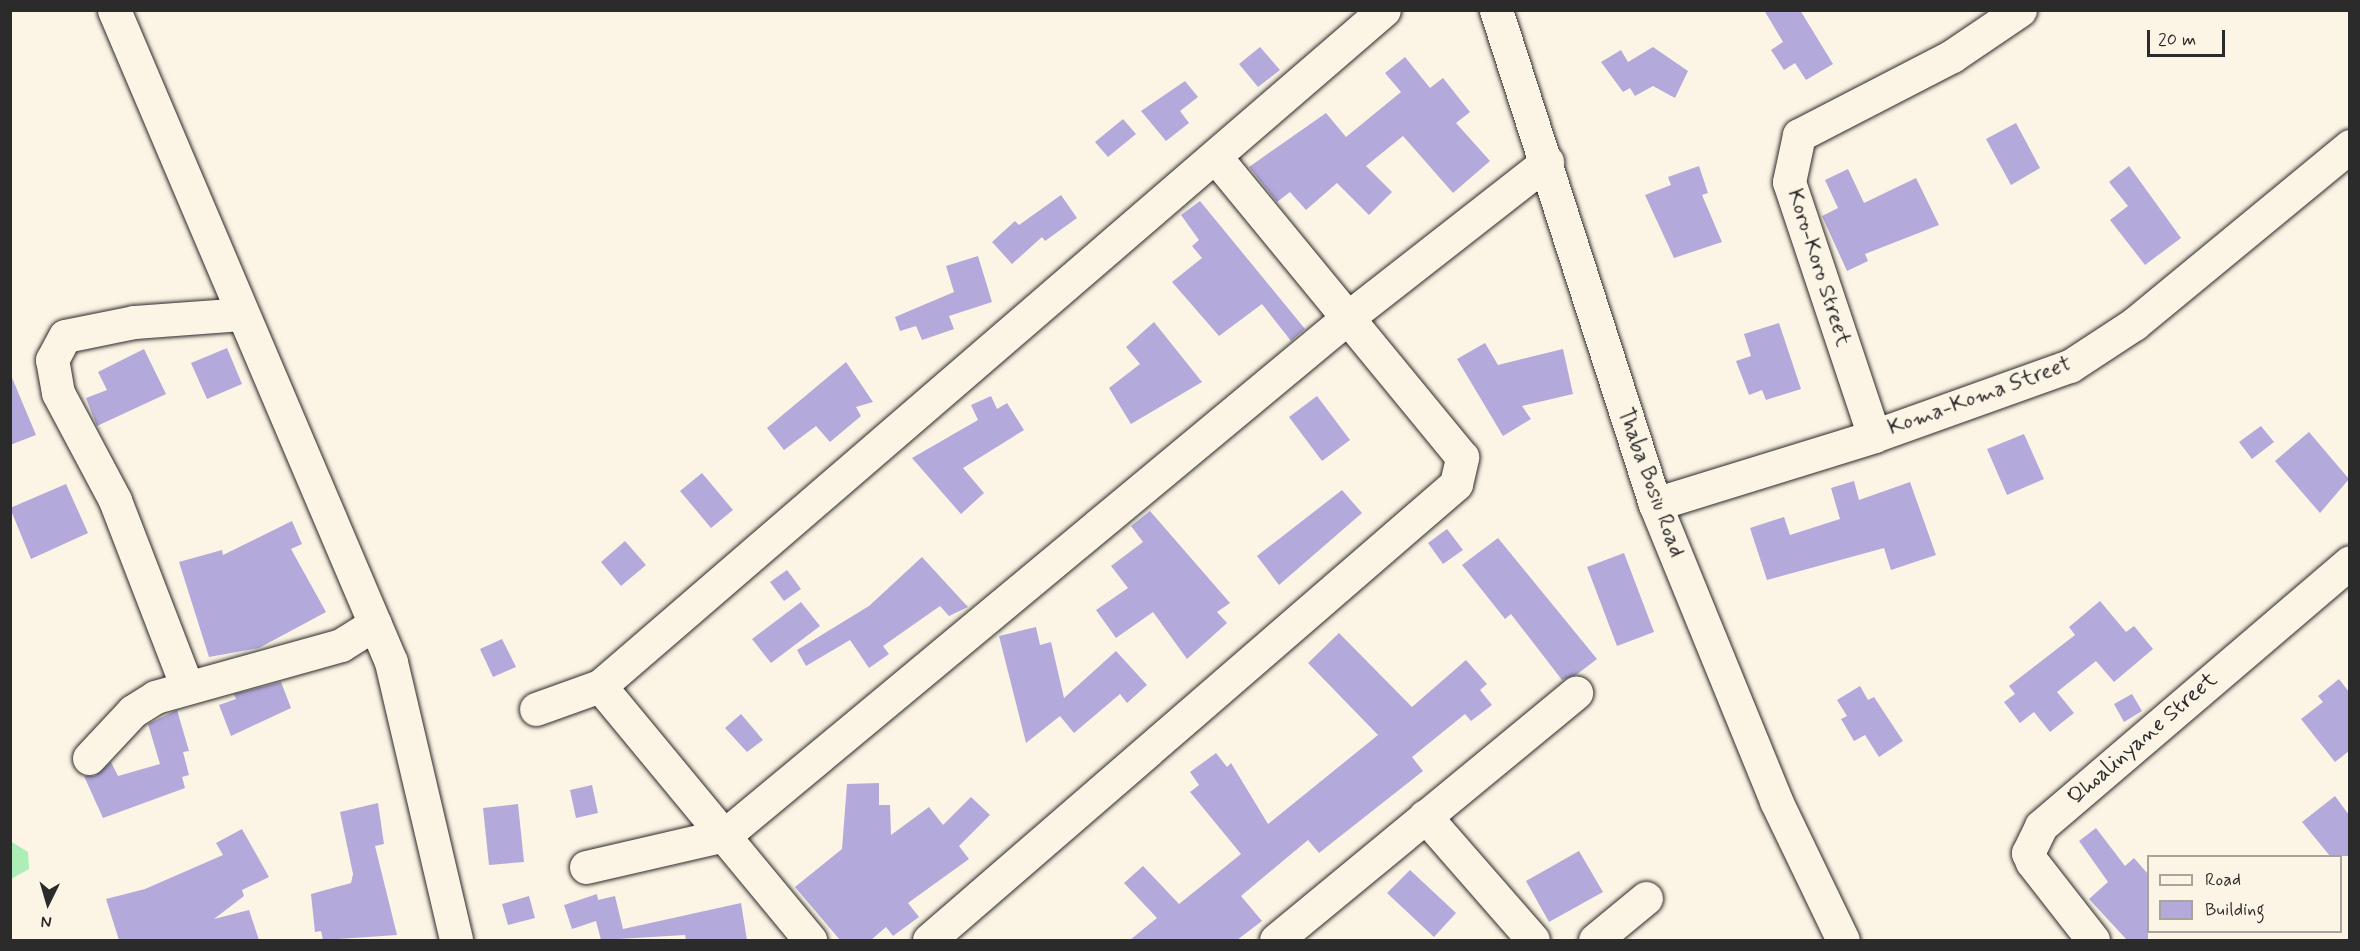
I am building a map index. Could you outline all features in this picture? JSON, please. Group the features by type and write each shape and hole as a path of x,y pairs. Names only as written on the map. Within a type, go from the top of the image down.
{"street":[{"path":"114,10 375,624 415,749 456,940"},
{"path":"536,709 600,686 1384,10"},
{"name":"Thaba Bosiu Road","path":"1496,10 1547,162 1655,504 1776,801 1843,940"},
{"name":"Koro-Koro Street","path":"1874,436 1789,182 1799,135 1952,57 2020,10"},
{"name":"Koma-Koma Street","path":"1655,504 1874,436 2070,366 2134,324 2349,146"},
{"path":"929,940 1456,484 1462,457 1351,315 1215,156"},
{"path":"585,867 725,836 1351,315 1547,162"},
{"path":"187,687 115,500 58,393 52,360 65,336 134,322 242,314"},
{"name":"Qhoalinyane Street","path":"2094,940 2032,862 2028,853 2041,826 2349,562"},
{"path":"89,758 133,711 187,687 341,645 375,624"},
{"path":"600,686 810,940"},
{"path":"1276,940 1576,693"},
{"path":"1425,816 1533,940"},
{"path":"1595,940 1646,898"}],"green space":[{"path":"10,841 28,852 29,869 11,879"}],"building":[{"path":"1764,10 1800,10 1833,64 1806,80 1795,63 1784,70 1771,50 1783,42"},
{"path":"1260,47 1280,70 1258,87 1239,64"},
{"path":"1653,47 1688,71 1675,98 1653,86 1635,96 1630,88 1623,92 1601,62 1621,50 1628,62"},
{"path":"1405,57 1430,88 1443,78 1470,112 1456,123 1490,161 1453,193 1403,136 1366,166 1392,192 1369,215 1337,183 1306,210 1290,192 1277,202 1249,167 1326,113 1346,137 1401,92 1385,73"},
{"path":"1185,81 1198,97 1180,111 1189,123 1166,141 1141,111"},
{"path":"1123,119 1136,134 1108,157 1095,142"},
{"path":"2016,123 2040,168 2011,185 1986,139"},
{"path":"1699,166 1708,193 1702,195 1722,242 1674,258 1645,195 1671,185 1668,177"},
{"path":"2129,166 2181,238 2145,265 2110,220 2128,206 2109,182"},
{"path":"1848,169 1864,203 1916,178 1939,225 1865,254 1868,261 1847,271 1822,216 1838,208 1825,180"},
{"path":"1061,195 1077,218 1045,241 1042,237 1012,264 992,242 1015,221 1019,225"},
{"path":"1200,201 1305,329 1291,341 1262,304 1219,336 1172,282 1202,258 1192,246 1199,240 1181,215"},
{"path":"978,256 992,302 949,316 954,329 922,340 916,326 900,331 895,317 954,292 946,266"},
{"path":"1154,322 1202,382 1131,424 1109,388 1140,364 1126,347"},
{"path":"1779,323 1801,389 1766,400 1762,390 1749,395 1736,361 1751,356 1744,334"},
{"path":"1485,343 1498,365 1563,349 1573,394 1522,406 1531,419 1503,436 1457,359"},
{"path":"227,348 242,384 207,399 191,363"},
{"path":"144,349 166,394 97,426 86,398 107,390 98,372"},
{"path":"846,362 873,402 856,407 861,416 830,442 816,426 784,450 767,428"},
{"path":"10,373 36,435 10,445"},
{"path":"991,396 997,409 1007,403 1024,430 963,468 984,493 961,514 912,458 978,420 971,405"},
{"path":"1317,396 1350,440 1322,461 1289,417"},
{"path":"2261,426 2274,442 2252,459 2239,442"},
{"path":"2309,432 2349,479 2320,513 2275,461"},
{"path":"2024,434 2044,479 2007,495 1987,449"},
{"path":"702,473 733,510 711,528 680,491"},
{"path":"1854,481 1859,500 1910,482 1936,555 1891,570 1884,548 1767,580 1750,528 1784,517 1790,535 1840,519 1831,488"},
{"path":"66,484 88,533 31,559 10,508"},
{"path":"1342,490 1362,513 1279,585 1257,556"},
{"path":"1150,511 1230,603 1217,612 1227,623 1187,659 1153,612 1116,638 1096,610 1128,588 1111,566 1143,542 1131,526"},
{"path":"292,521 302,544 291,549 326,612 259,648 209,657 179,562 222,550 223,555"},
{"path":"1447,529 1463,550 1443,564 1428,543"},
{"path":"1498,538 1597,659 1576,675 1562,680 1511,614 1505,619 1462,565"},
{"path":"625,541 646,565 621,586 601,562"},
{"path":"1624,553 1654,632 1617,646 1587,567"},
{"path":"922,557 968,607 949,616 940,606 883,646 889,654 869,668 850,640 806,666 797,650 869,606"},
{"path":"787,570 801,589 784,601 770,582"},
{"path":"2100,601 2126,632 2134,626 2153,649 2114,682 2096,661 2057,692 2074,713 2050,732 2034,712 2020,723 2004,702 2015,694 2009,686 2075,635 2069,627"},
{"path":"801,602 820,626 771,663 752,639"},
{"path":"1036,627 1040,645 1051,642 1064,698 1116,651 1147,685 1127,703 1120,694 1074,733 1060,716 1026,743 999,636"},
{"path":"1339,633 1412,707 1466,660 1487,684 1480,690 1492,705 1471,721 1465,714 1412,757 1423,771 1319,853 1308,840 1241,896 1262,921 1237,940 1130,940 1157,918 1124,883 1143,866 1179,904 1241,854 1190,792 1199,785 1190,772 1216,753 1227,767 1231,763 1268,824 1378,735 1308,663"},
{"path":"502,639 516,667 493,677 480,649"},
{"path":"2339,679 2349,692 2349,751 2335,762 2301,719 2323,702 2318,696"},
{"path":"281,682 291,708 231,736 219,705 236,699 234,694"},
{"path":"1860,686 1868,700 1874,697 1903,741 1879,757 1865,735 1854,741 1841,719 1847,716 1837,700"},
{"path":"2132,694 2142,711 2124,722 2114,704"},
{"path":"177,710 189,751 183,752 189,775 182,777 185,788 103,818 84,776 95,776 111,762 118,776 160,764 148,724"},
{"path":"741,714 763,740 747,752 725,728"},
{"path":"879,783 879,805 890,805 891,835 929,807 943,825 971,797 990,815 959,846 969,859 908,903 919,917 893,936 886,927 871,940 840,940 795,887 842,849 847,784"},
{"path":"592,785 598,813 576,818 570,790"},
{"path":"2335,796 2349,815 2349,856 2329,855 2302,822"},
{"path":"378,803 384,844 375,846 397,935 323,940 321,931 315,932 311,894 351,883 353,874 340,812"},
{"path":"518,804 524,862 489,865 483,808"},
{"path":"2096,828 2125,866 2134,858 2147,873 2148,940 2127,940 2089,899 2108,882 2079,841"},
{"path":"242,829 269,877 242,890 244,896 214,919 249,910 259,940 119,940 106,899 145,889 223,855 216,843"},
{"path":"1579,851 1603,892 1549,922 1526,881"},
{"path":"1410,870 1456,913 1434,937 1387,893"},
{"path":"597,894 598,900 615,896 623,929 741,903 747,940 686,940 685,935 601,940 596,921 572,929 564,905"},
{"path":"529,896 535,918 508,925 502,904"}]}
